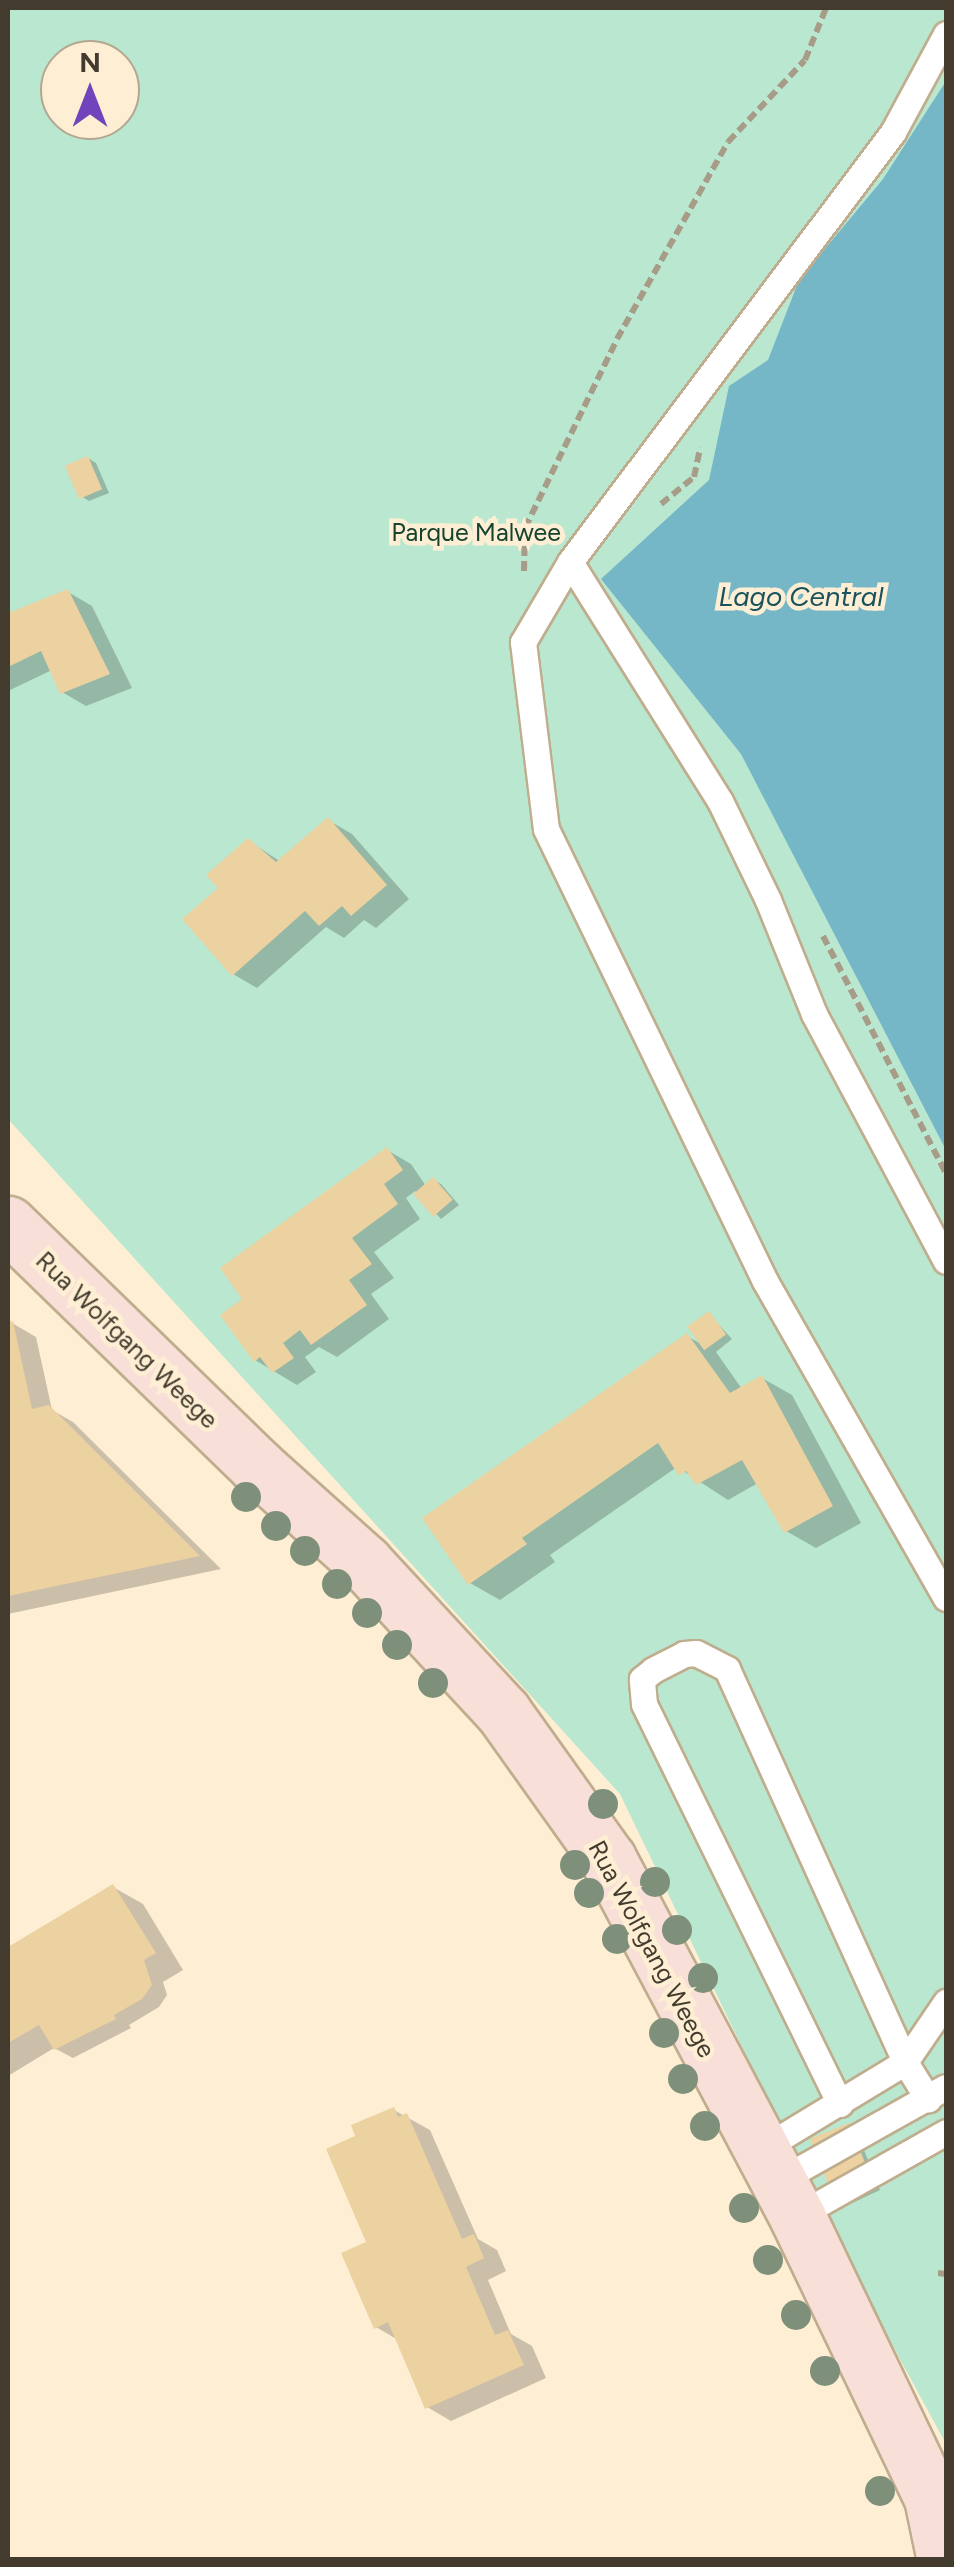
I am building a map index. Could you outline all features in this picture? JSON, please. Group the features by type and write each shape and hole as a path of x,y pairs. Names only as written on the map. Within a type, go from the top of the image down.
{"street":[{"name":"Rua Wolfgang Weege","path":"8,1224 257,1466 365,1563 504,1712 608,1858 780,2182 940,2501 945,2560"}],"lane":[{"path":"946,34 894,132 570,562 523,642 546,829 765,1281 946,1598"},
{"path":"570,562 720,801 768,900 814,1014 946,1260"},
{"path":"780,2182 937,2093 905,2062 727,1669 696,1653 684,1654 642,1679 644,1704 840,2104"},
{"path":"780,2182 840,2104 905,2062 946,2002"},
{"path":"780,2182 946,2132"}],"path":[{"path":"523,642 525,528 617,339 728,142 804,60 826,8"},
{"path":"654,509 694,476 701,440"},
{"path":"820,930 946,1173"}],"green space":[{"name":"Parque Malwee","path":"8,8 946,8 946,2444 831,2232 620,1794 8,1119"}],"water":[{"name":"Lago Central","path":"946,81 946,1150 741,754 601,579 709,480 729,386 768,360 799,280 883,179"}],"building":[{"path":"88,456 102,489 79,499 65,466"},
{"path":"68,589 110,674 60,694 41,651 8,667 8,613"},
{"path":"328,817 387,885 351,916 342,906 319,926 305,911 232,976 182,919 218,888 206,875 248,838 276,862"},
{"path":"387,1147 403,1170 384,1184 398,1204 352,1238 372,1264 349,1280 367,1305 311,1345 300,1330 283,1343 294,1358 272,1373 260,1357 254,1362 220,1315 242,1299 220,1268"},
{"path":"433,1177 453,1200 433,1217 413,1194"},
{"path":"709,1311 726,1334 704,1350 687,1327"},
{"path":"13,1321 32,1409 49,1405 200,1556 8,1596 8,1322"},
{"path":"687,1333 730,1393 762,1375 833,1506 784,1533 742,1460 696,1485 686,1471 679,1476 658,1443 522,1538 527,1544 468,1585 422,1518"},
{"path":"113,1884 156,1953 144,1960 152,1985 142,1999 114,2015 116,2019 54,2050 39,2025 8,2043 8,1947"},
{"path":"394,2107 398,2117 407,2113 462,2239 474,2234 484,2258 466,2267 495,2335 508,2330 524,2365 425,2409 388,2322 374,2329 341,2253 366,2242 326,2149 355,2136 351,2125"},
{"path":"849,2123 874,2186 836,2202 810,2139"}]}
